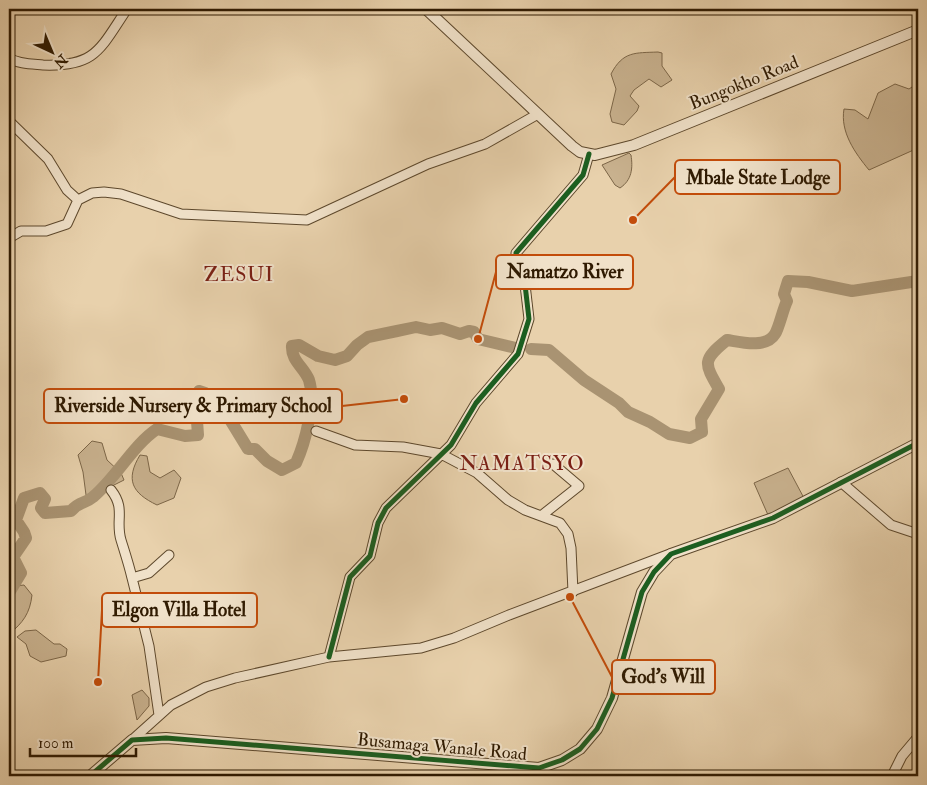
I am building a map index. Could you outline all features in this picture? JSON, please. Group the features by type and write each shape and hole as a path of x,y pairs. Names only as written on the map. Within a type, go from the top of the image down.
{"street":[{"path":"9,58 19,62 56,65 83,61 102,46 127,9"},
{"path":"329,657 350,577 370,556 382,515 400,493 458,435 488,388 518,354 523,344 528,324 528,313 524,276 516,260 516,253 583,175 585,153 538,114 426,9"},
{"name":"Bungokho Road","path":"585,153 606,154 642,142 918,30"},
{"path":"9,238 21,231 46,231 67,224 78,200 92,193 104,192 121,194 181,214 308,220 419,168 485,144 538,114"},
{"path":"9,121 48,159 67,190 78,200"},
{"path":"316,431 355,445 403,447 441,454 476,473 508,500 560,523 568,534 573,592"},
{"name":"Busamaga Wanale Road","path":"132,740 166,738 219,740 539,772 580,749 597,730 612,698 642,592 654,572 670,554 773,518 918,443"},
{"path":"541,516 579,486 553,464"},
{"path":"841,482 891,525 918,534"},
{"path":"110,490 119,503 121,540 126,549 147,637 159,715"},
{"path":"90,776 159,715 181,699 206,687 235,678 329,657 421,648 454,638 508,615 670,554"},
{"path":"132,578 149,573 169,555"},
{"path":"892,776 902,756 918,737"}],"shaded area":[{"path":"636,53 662,53 662,66 672,80 661,87 649,79 634,90 630,96 639,106 637,111 624,125 612,122 610,114 616,89 611,74 616,66 625,57"},
{"path":"918,83 918,148 869,170 846,134 843,118 844,109 855,110 868,119 878,93 895,84 909,89"},
{"path":"629,153 632,160 631,173 627,181 620,188 615,185 602,165"},
{"path":"92,441 102,443 107,460 121,473 124,480 110,487 97,497 86,495 83,472 78,455"},
{"path":"140,455 147,456 150,472 160,478 174,470 181,478 174,498 157,505 142,496 137,490 132,479 135,464"},
{"path":"788,468 805,500 768,515 754,483"},
{"path":"24,585 32,595 30,607 22,622 9,634 9,593 16,586"},
{"path":"36,630 54,644 60,644 67,649 66,656 41,662 30,656 26,644 17,637 25,631"},
{"path":"142,690 149,698 149,706 137,720 132,695"}],"waterway":[{"path":"531,349 549,350 584,380 619,403 628,412 650,422 669,434 690,438 702,432 701,419 719,389 708,367 708,362 713,352 727,340 759,343 771,339 775,334 787,301 784,294 788,281 808,282 852,291 918,281"},
{"path":"9,593 21,573 13,557 26,538 16,520 24,498 40,493 45,499 41,508 45,513 71,511 90,499 101,489 140,444 157,429 185,436 198,435 196,407 199,391 205,393 226,413 248,449 255,449 267,461 282,470 296,463 306,434 311,389 307,375 294,356 292,346 299,345 318,356 335,360 347,356 368,337 416,327 430,330 442,328 460,334 469,331 474,332 478,339 516,348"}],"cycle path":[{"path":"329,657 350,577 370,556 378,523 386,508 451,445 476,403 518,354 529,319 524,276 516,260 516,253 583,175 589,154"},
{"path":"90,776 132,740 166,738 539,768 562,760 580,749 597,729 612,698 642,592 654,572 671,554 773,518 918,443"}],"place":[{"name":"Mbale State Lodge","path":"633,220"},
{"name":"Namatzo River","path":"478,339"},
{"name":"Riverside Nursery & Primary School","path":"404,399"},
{"name":"God's Will","path":"570,597"},
{"name":"Elgon Villa Hotel","path":"98,682"}],"district":[{"name":"ZESUI","path":"239,274"},
{"name":"NAMATSYO","path":"522,463"}]}
